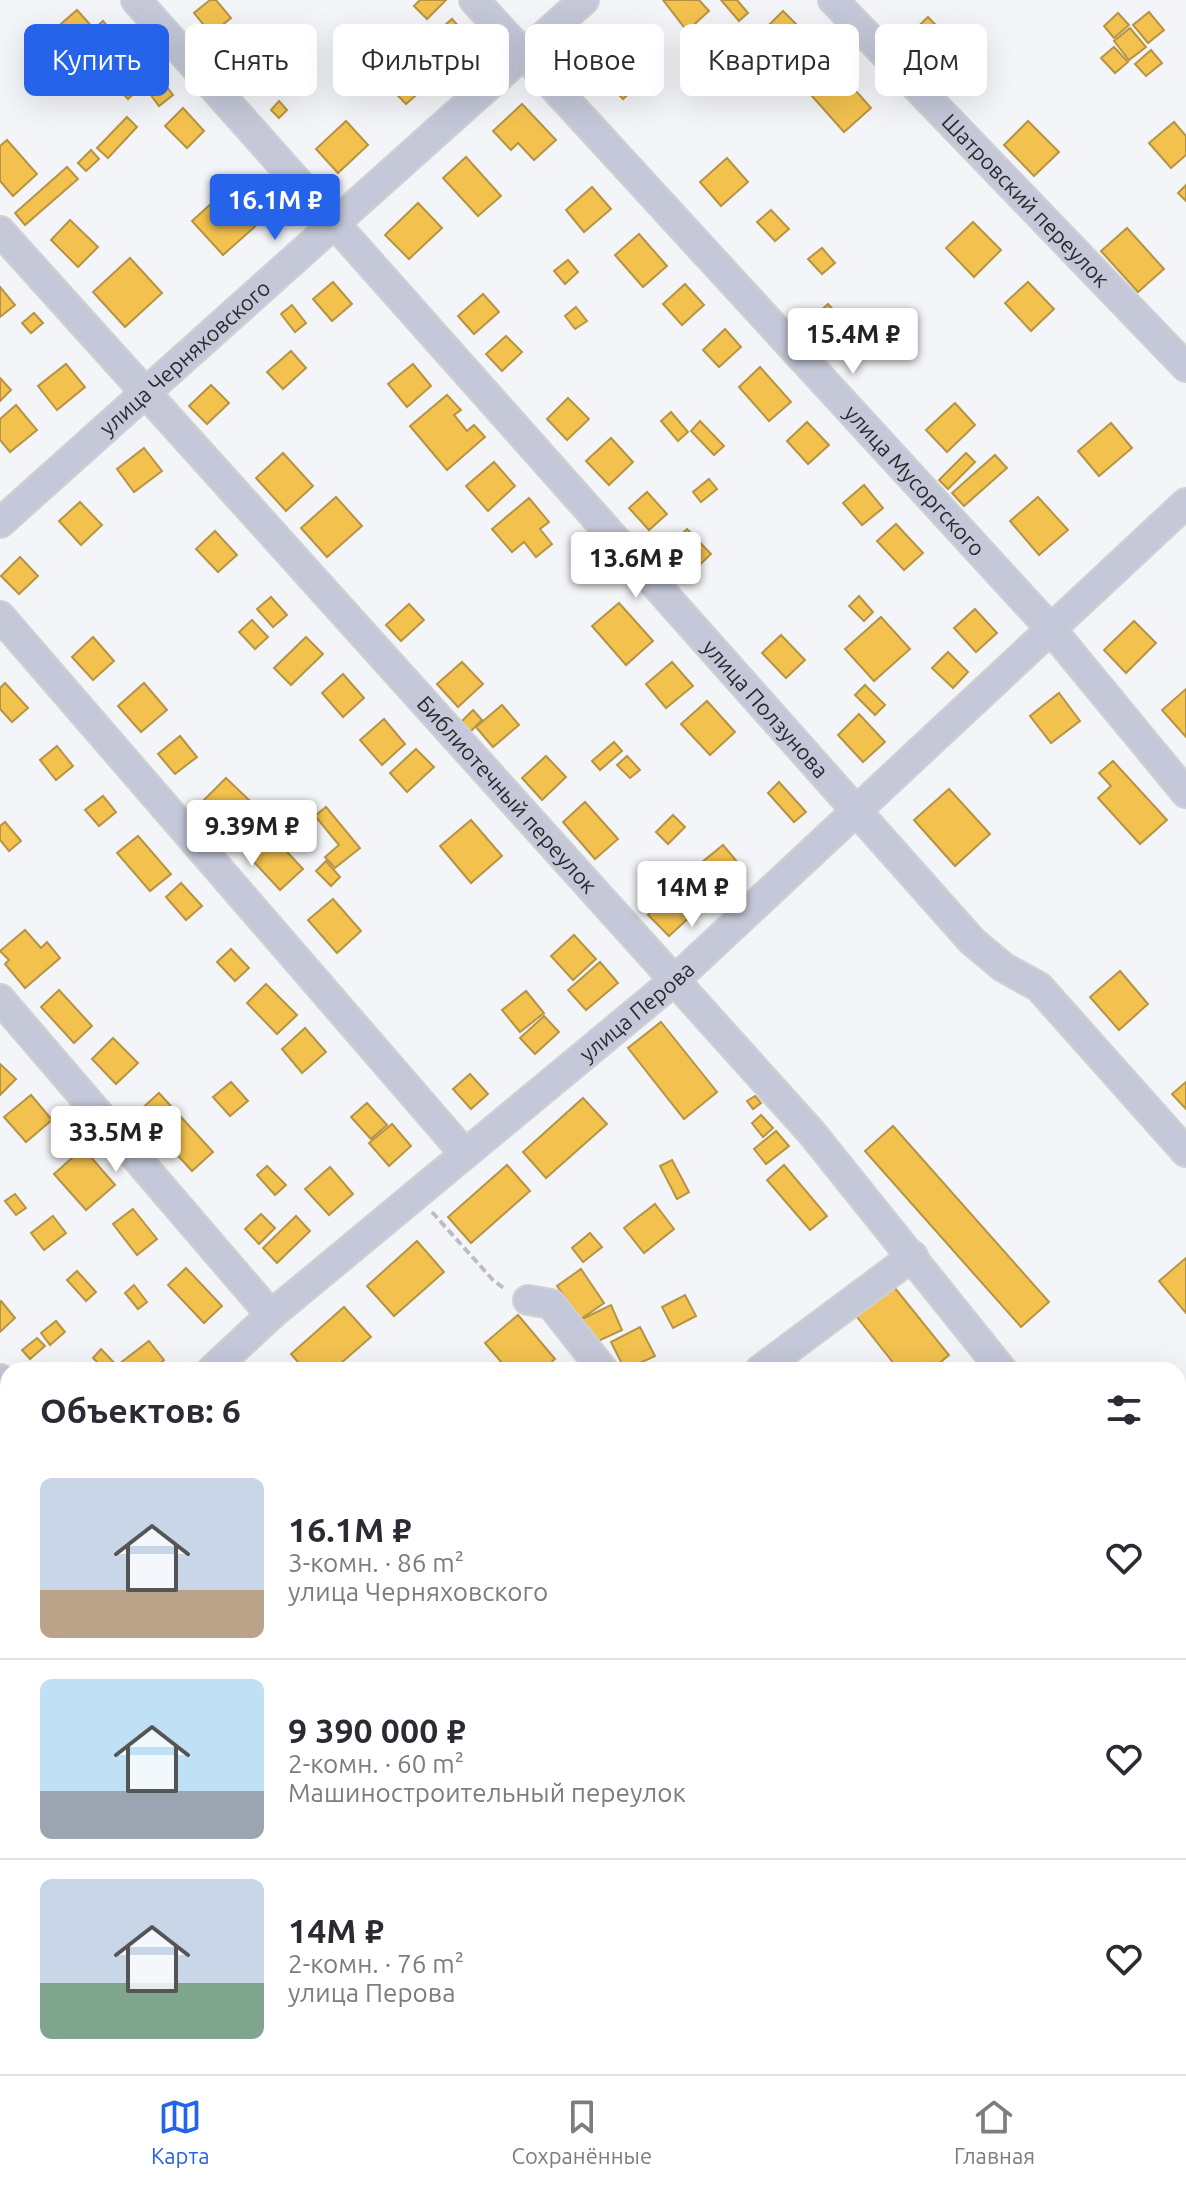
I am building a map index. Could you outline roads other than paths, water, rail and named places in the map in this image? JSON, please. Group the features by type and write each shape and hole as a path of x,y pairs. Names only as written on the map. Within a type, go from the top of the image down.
{"street":[{"name":"улица Ползунова","path":"136,0 972,941 1003,967 1039,987 1186,1152"},
{"name":"улица Мусоргского","path":"474,0 1050,628 1186,793"},
{"name":"улица Черняховского","path":"0,523 584,0"},
{"name":"Шатровский переулок","path":"833,0 1186,367"},
{"name":"Библиотечный переулок","path":"0,231 144,395 811,1132 996,1362"},
{"name":"улица Перова","path":"221,1362 271,1315 675,980 859,812 1050,628 1186,503"},
{"path":"0,616 465,1154"},
{"path":"0,999 271,1315"},
{"path":"771,1362 913,1256"},
{"path":"528,1300 551,1304 597,1362"}]}
